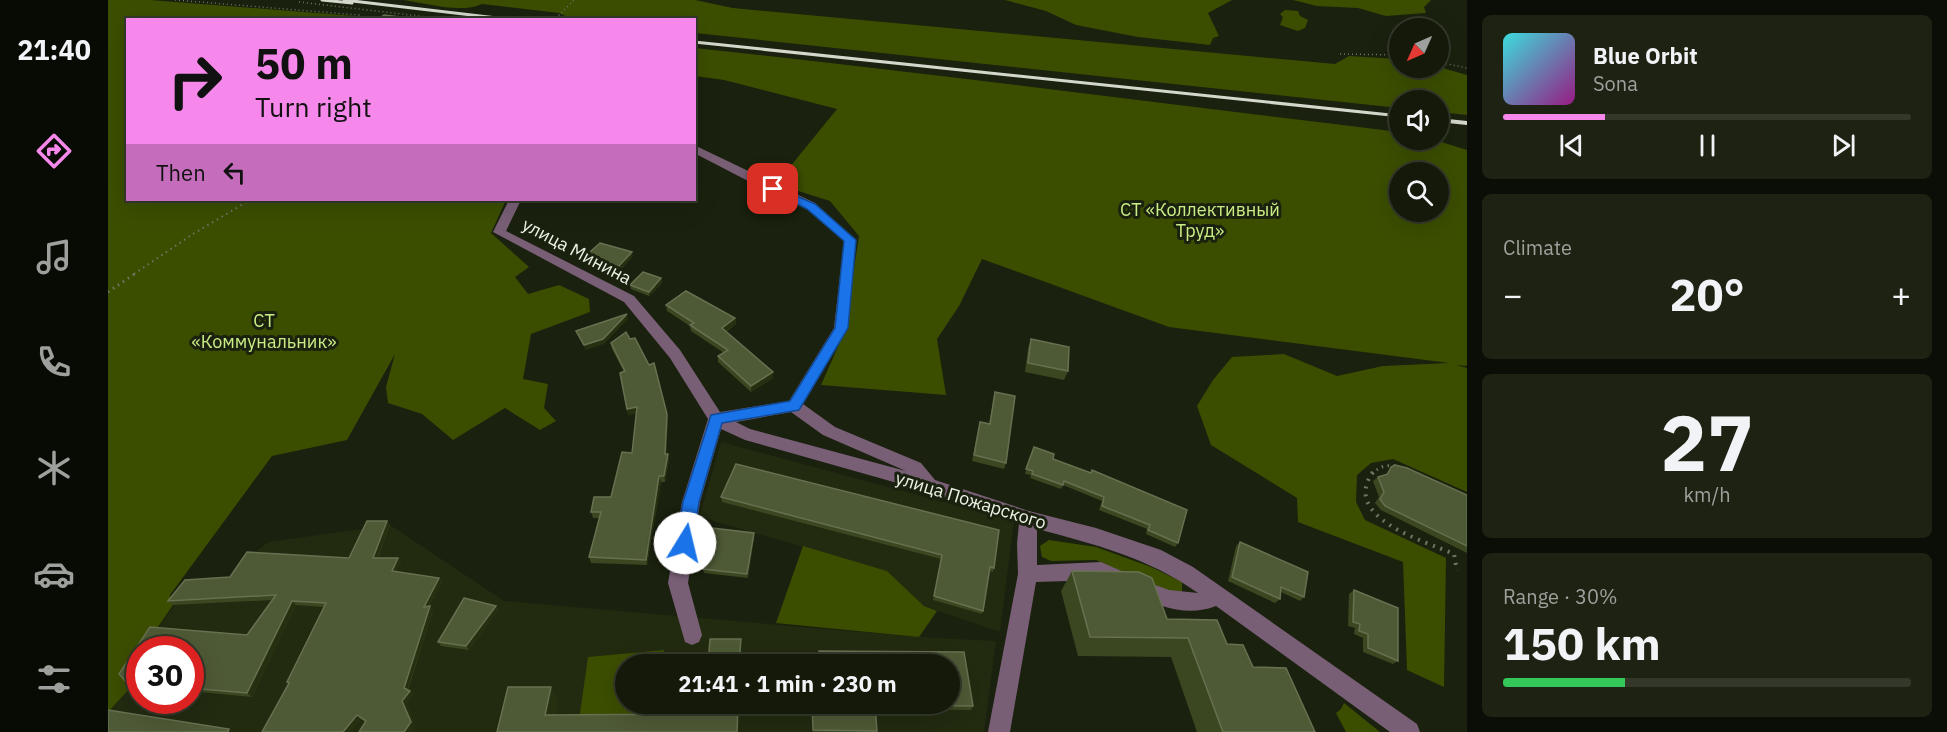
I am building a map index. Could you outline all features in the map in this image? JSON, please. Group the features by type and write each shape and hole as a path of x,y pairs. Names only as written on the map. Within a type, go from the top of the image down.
{"street":[{"path":"696,149 754,180 811,206 850,240 841,328 794,406"},
{"name":"улица Минина","path":"514,201 499,232 628,299 675,354 716,419"},
{"path":"692,635 678,583 691,502 716,419 794,406 829,431 915,468 929,485"},
{"name":"улица Пожарского","path":"716,419 745,434 929,485 1029,519 1096,536 1154,556 1186,573 1409,732"},
{"path":"999,732 1028,574 1026,544 1029,519"},
{"path":"1028,574 1101,571 1166,600 1199,602 1212,600 1218,596"}],"path":[{"path":"175,0 359,15 355,18"},
{"path":"556,18 574,0"},
{"path":"299,2 436,18"},
{"path":"1340,54 1389,55"},
{"path":"1449,64 1467,68"},
{"path":"108,292 193,234 249,201"},
{"path":"1403,470 1392,465 1377,468 1367,480 1366,501 1375,516 1454,554 1456,571"}],"shaded area":[{"path":"721,442 1014,521 1000,632 924,606 887,571 699,517"},
{"path":"390,525 504,601 919,637 996,641 984,732 108,732 108,712 126,692 126,714 204,714 204,636 152,636 190,584 235,582 251,556 268,542"}],"green space":[{"name":"СТ «Коммунальник»","path":"108,0 150,0 355,16 353,18 126,18 126,201 506,201 491,233 529,267 515,277 528,294 559,285 589,299 590,312 531,334 523,379 548,384 544,408 556,421 540,430 505,408 453,440 422,414 388,403 386,387 395,354 347,440 272,456 170,595 173,605 152,636 126,636 126,692 108,712"},
{"path":"403,0 695,0 733,8 1335,64 1349,56 1389,58 1389,78 1449,78 1449,70 1467,75 1467,115 1449,113 1449,90 1389,90 1389,107 696,33 696,18 569,18 559,13 482,4 453,8"},
{"path":"1005,0 1232,0 1208,13 1219,36 1213,38 1210,45 1138,37 1076,25 1046,11"},
{"path":"1293,0 1431,0 1424,7 1426,13 1386,16 1358,8 1317,6"},
{"path":"1285,10 1298,11 1300,16 1308,20 1305,28 1298,31 1280,25 1283,17 1280,14"},
{"name":"СТ «Коллективный Труд»","path":"696,48 1389,131 1389,150 1449,150 1449,144 1467,150 1467,366 1456,365 1467,368 1467,492 1393,459 1371,463 1357,475 1356,502 1365,520 1446,558 1444,687 1407,670 1403,562 1298,522 1297,498 1211,445 1197,406 1213,380 1232,357 1284,354 1337,376 1383,366 1449,363 1169,327 982,259 959,306 937,339 946,395 821,385 844,333 859,236 830,201 776,184 837,109 724,80 696,76"},
{"path":"1049,540 1096,547 1151,567 1182,582 1182,592 1164,592 1096,560 1051,561 1042,557 1040,546"},
{"path":"803,546 887,571 924,606 937,611 919,637 776,623"},
{"path":"664,650 664,654 621,654"},
{"path":"615,655 615,714 659,714 659,718 579,720 588,657"},
{"path":"1344,703 1380,732 1346,732 1336,713"}],"building":[{"path":"384,15 410,18 380,18"},
{"path":"600,243 632,252 616,269 581,260"},
{"path":"643,272 661,278 649,292 630,285"},
{"path":"686,291 735,318 722,328 773,372 751,386 718,356 728,350 690,325 694,323 666,305"},
{"path":"627,314 603,339 584,345 576,331"},
{"path":"626,332 630,339 635,338 649,365 654,363 667,414 665,454 668,454 664,476 659,476 646,560 589,557 601,512 591,512 594,497 611,497 622,452 632,453 637,407 627,409 620,373 625,371 611,343"},
{"path":"1031,339 1069,347 1068,371 1028,363"},
{"path":"995,392 1015,396 1006,463 974,455 980,422 990,424"},
{"path":"1034,447 1054,454 1053,459 1091,473 1092,470 1187,510 1178,543 1148,530 1150,525 1102,506 1104,497 1064,481 1063,485 1032,474 1033,471 1026,469"},
{"path":"736,464 999,530 994,568 990,567 983,611 934,596 942,555 721,497"},
{"path":"1395,465 1407,468 1467,495 1467,546 1385,506 1380,499 1384,492 1378,477 1388,474 1391,467"},
{"path":"367,521 387,521 373,558 398,558 392,571 439,578 424,607 430,606 404,688 410,691 402,701 411,722 404,732 359,732 366,721 357,715 343,732 262,732 289,683 287,682 326,603 292,601 247,693 204,689 204,636 144,636 150,627 247,635 276,595 168,601 185,580 230,577 247,552 349,558"},
{"path":"712,528 754,533 747,574 703,569"},
{"path":"1240,542 1308,572 1304,597 1281,587 1280,599 1232,577"},
{"path":"1072,571 1139,572 1152,578 1167,619 1217,620 1227,644 1243,645 1253,667 1286,668 1315,732 1223,732 1188,638 1090,637"},
{"path":"1354,590 1398,608 1398,661 1368,648 1368,634 1359,631 1360,624 1353,622"},
{"path":"464,598 496,606 466,646 438,642"},
{"path":"710,639 741,639 740,654 709,654"},
{"path":"819,651 964,652 973,706 960,706 960,654 819,654"},
{"path":"126,663 126,682 119,674"},
{"path":"508,687 551,687 545,715 738,714 737,732 497,732"},
{"path":"108,710 229,729 228,732 108,732"},
{"path":"812,714 876,714 877,731 813,730"}],"railway":[{"path":"322,0 352,3"},
{"path":"344,0 497,18"},
{"path":"696,42 1389,115"},
{"path":"1449,121 1467,123"}],"route":[{"path":"685,543 691,502 716,419 794,406 841,328 850,240 811,206 773,189"}]}
